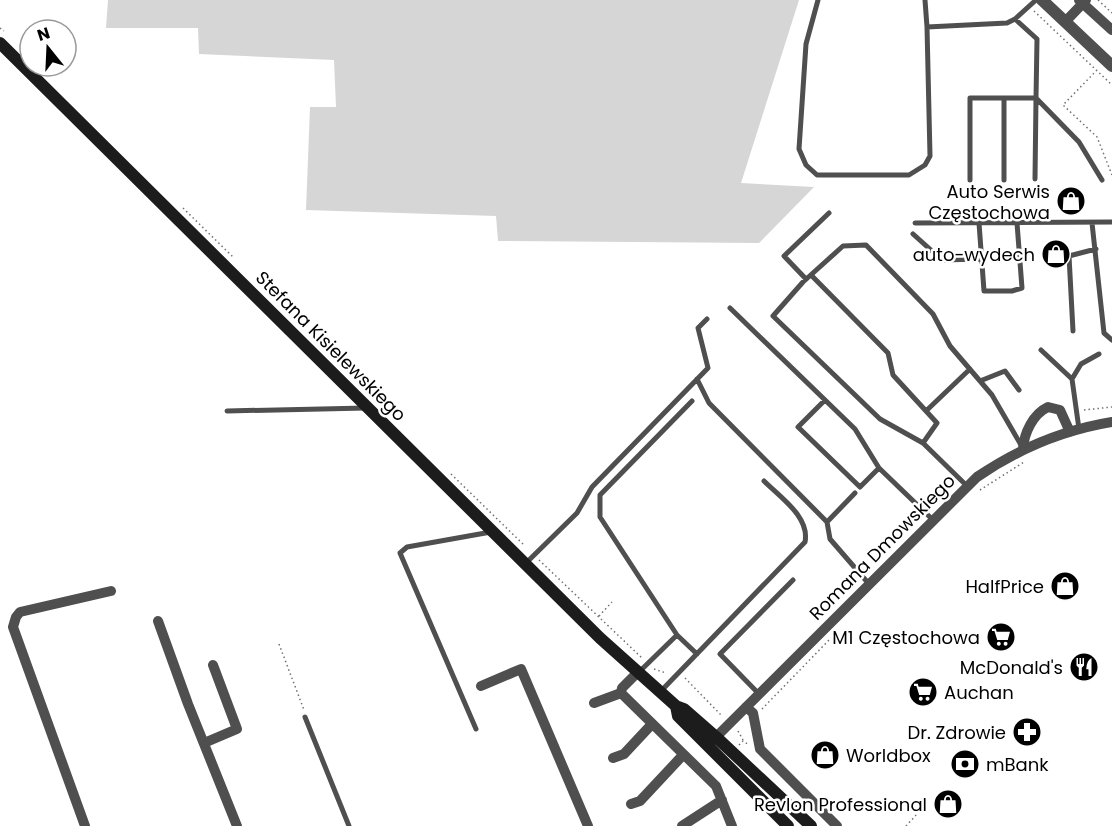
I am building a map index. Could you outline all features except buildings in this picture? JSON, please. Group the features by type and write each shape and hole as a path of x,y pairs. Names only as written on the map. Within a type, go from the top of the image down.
{"main road":[{"name":"Stefana Kisielewskiego","path":"0,43 491,532 529,560 637,673 676,706 684,709 788,826"},
{"name":"Stefana Kisielewskiego","path":"712,742 811,826"}],"street":[{"path":"1042,0 1112,66"},
{"path":"1065,22 1082,1 1112,30"},
{"path":"1023,449 1027,431 1039,411 1048,407 1060,410 1075,430"},
{"name":"Romana Dmowskiego","path":"712,742 967,486 989,469 1023,449 1075,430 1112,422"},
{"path":"85,826 13,627 20,612 111,591"},
{"path":"158,621 237,826"},
{"path":"204,743 237,729 213,665"},
{"path":"481,686 522,669 588,826"},
{"path":"621,693 622,688 637,673"},
{"path":"594,702 621,693"},
{"path":"621,693 717,786 732,826"},
{"path":"746,707 753,713 760,749 837,826"},
{"path":"613,758 624,754 652,724"},
{"path":"631,804 640,801 683,755"},
{"path":"682,826 722,801"}],"lane":[{"path":"818,0 806,44 799,149 806,165 817,175 909,176 925,165 930,156 926,0"},
{"path":"927,27 994,25 1015,19 1036,0"},
{"path":"1015,19 1036,39 1035,179"},
{"path":"970,180 970,98 1004,98 1036,99 1079,142 1102,180"},
{"path":"1004,98 1004,180"},
{"path":"829,213 784,256 888,353 893,375 937,423 922,443"},
{"path":"915,223 1112,222"},
{"path":"979,223 984,291 1011,291 1022,288 1017,223"},
{"path":"1092,223 1104,333 1112,340"},
{"path":"913,234 942,260 982,260"},
{"path":"967,486 922,443 880,419 773,316 809,277 843,246 866,245 933,314 950,346 992,395 1023,449"},
{"path":"1072,331 1069,256 1096,249"},
{"path":"730,308 855,429 879,468 933,520"},
{"path":"529,560 577,513 592,486 708,368 698,328 707,319"},
{"path":"1041,350 1072,380 1077,410 1075,430"},
{"path":"1072,380 1081,364 1099,354"},
{"path":"926,411 970,369"},
{"path":"980,381 1005,370 1019,390"},
{"path":"697,379 710,403 827,522 830,539 869,584"},
{"path":"825,400 798,427 860,487 879,468"},
{"path":"692,401 600,495 600,517 677,635 697,654"},
{"path":"227,411 367,408"},
{"path":"659,692 805,542 807,531 803,520 765,481"},
{"path":"827,522 855,493"},
{"path":"477,729 400,553 407,547 491,532"},
{"path":"759,694 720,654 793,580"},
{"path":"637,673 677,635"},
{"path":"306,717 349,826"}],"path":[{"path":"1098,0 1112,13"},
{"path":"1029,6 1112,85"},
{"path":"1097,70 1063,105 1097,136 1112,175"},
{"path":"182,207 189,211 236,261"},
{"path":"341,364 372,395"},
{"path":"1077,410 1112,407"},
{"path":"973,496 1027,461"},
{"path":"448,470 529,560 598,617 648,664 662,674 673,667 726,720"},
{"path":"598,617 612,602"},
{"path":"761,710 833,637"},
{"path":"279,644 292,681 303,700 306,717"},
{"path":"734,728 747,745 754,745"},
{"path":"736,748 743,741"},
{"path":"906,826 918,813"}],"shaded area":[{"path":"108,0 799,0 741,183 814,187 759,243 498,241 496,216 306,210 310,107 336,107 334,60 199,54 198,28 106,28"}],"place":[{"name":"Auto Serwis Częstochowa","path":"1071,201"},
{"name":"auto-wydech","path":"1056,254"},
{"name":"HalfPrice","path":"1065,586"},
{"name":"M1 Częstochowa","path":"1001,637"},
{"name":"McDonald's","path":"1084,667"},
{"name":"Auchan","path":"923,692"},
{"name":"Dr. Zdrowie","path":"1027,732"},
{"name":"Worldbox","path":"825,755"},
{"name":"mBank","path":"965,764"},
{"name":"Revlon Professional","path":"948,804"}]}
